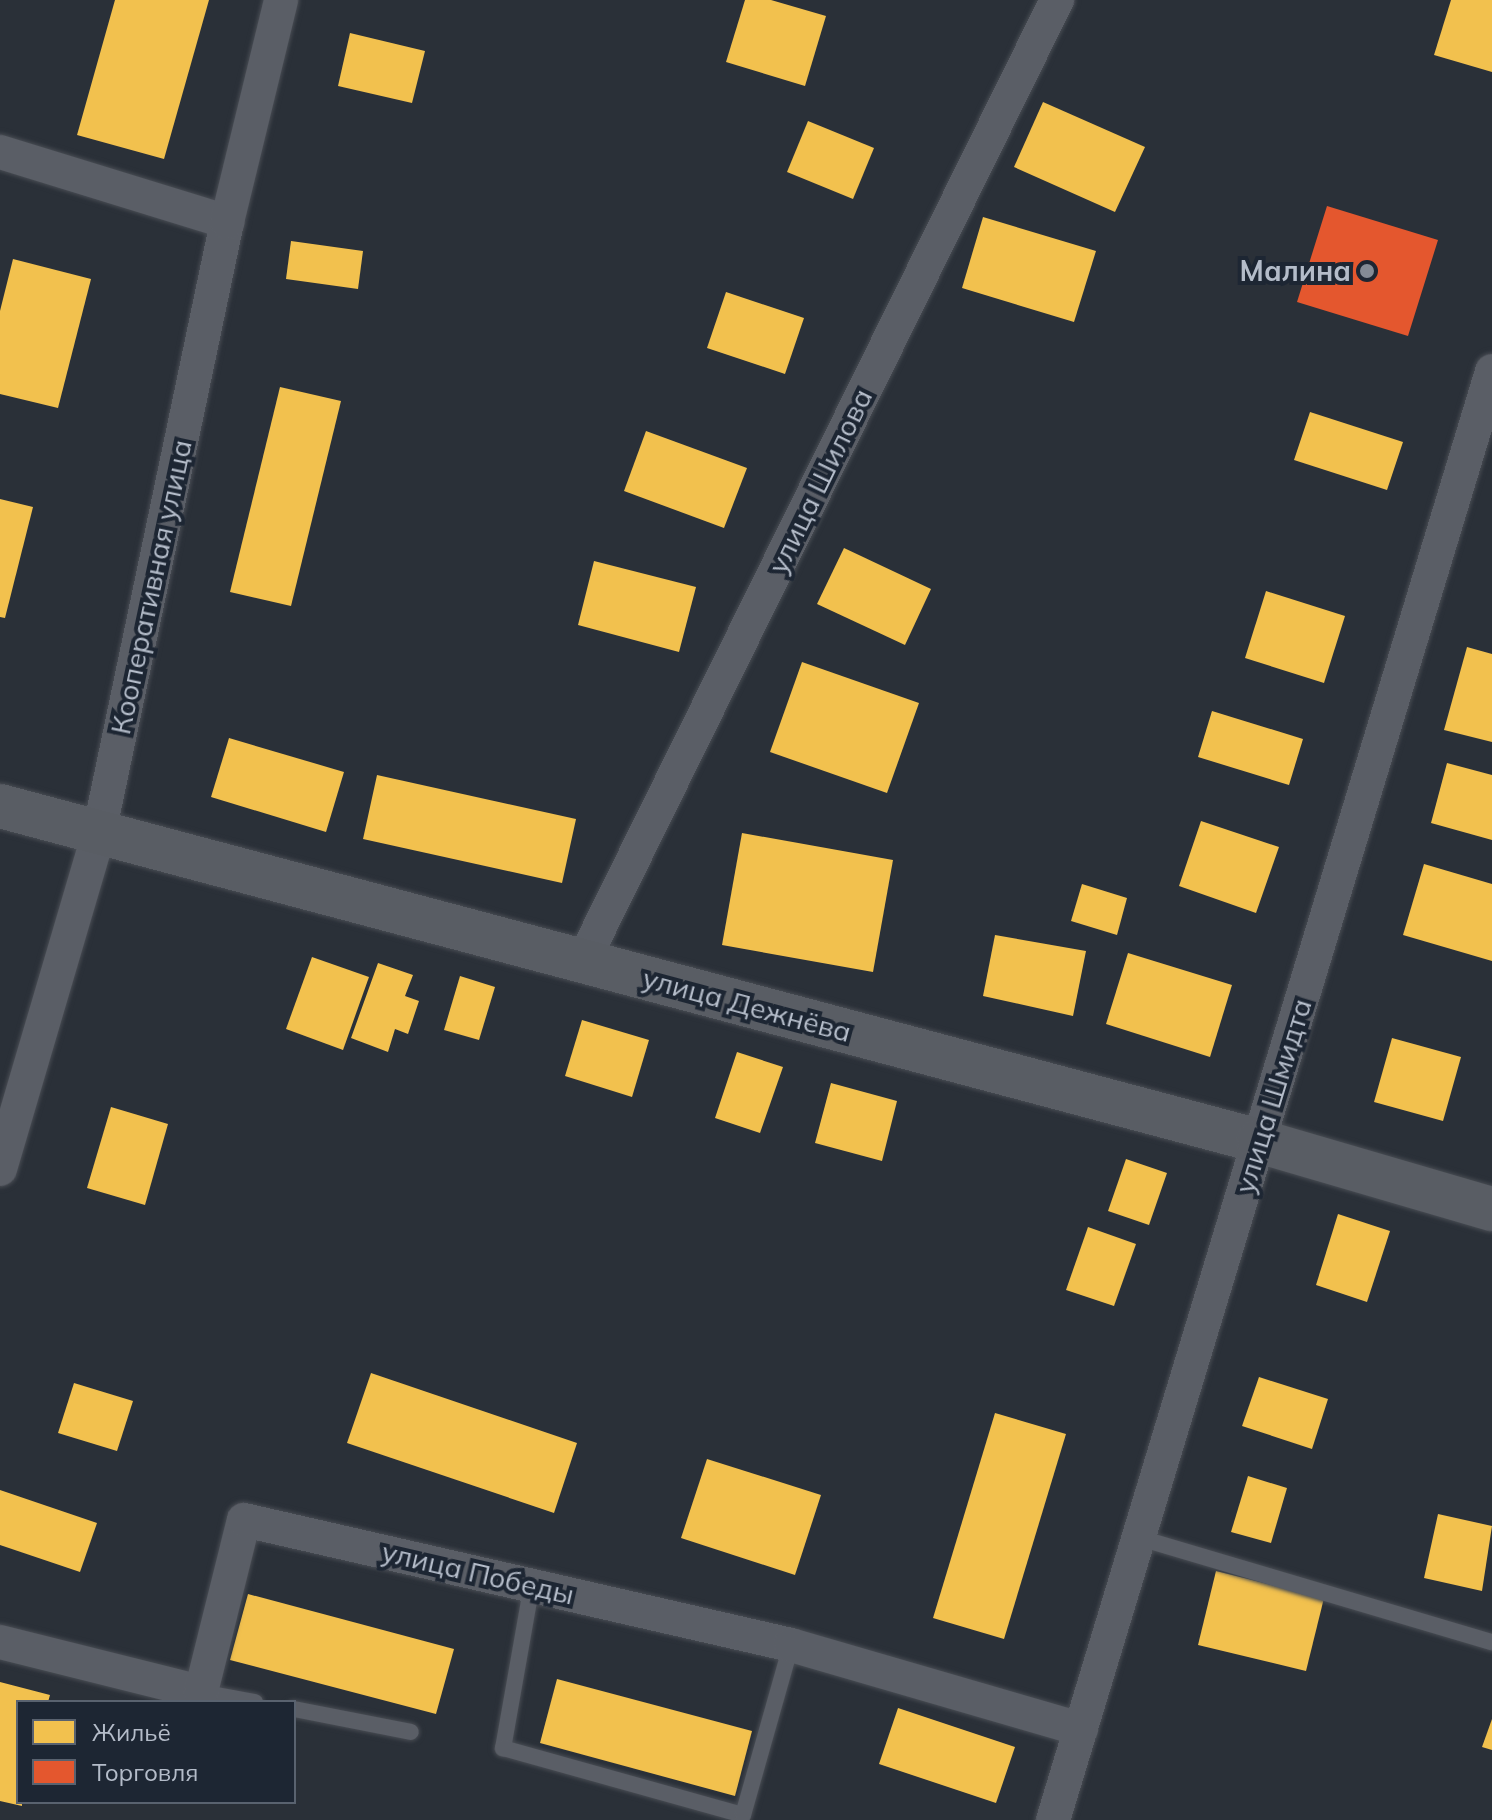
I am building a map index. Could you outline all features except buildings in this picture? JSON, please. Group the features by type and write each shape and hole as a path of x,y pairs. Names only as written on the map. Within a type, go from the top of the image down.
{"main road":[{"name":"улица Дежнёва","path":"0,806 1259,1141 1492,1209"}],"street":[{"name":"Кооперативная улица","path":"0,1169 99,833 227,222 281,0"},
{"name":"улица Шилова","path":"583,961 1057,0"},
{"path":"0,152 227,222"},
{"name":"улица Шмидта","path":"1053,1820 1492,371"},
{"name":"улица Победы","path":"201,1692 244,1520 791,1645 1081,1729"},
{"path":"0,1642 201,1692"}],"lane":[{"path":"1140,1538 1492,1642"},
{"path":"532,1584 503,1748 743,1815 791,1645"},
{"path":"201,1692 244,1700"},
{"path":"296,1709 411,1732"}],"place":[{"name":"Малина","path":"1367,271"}]}
